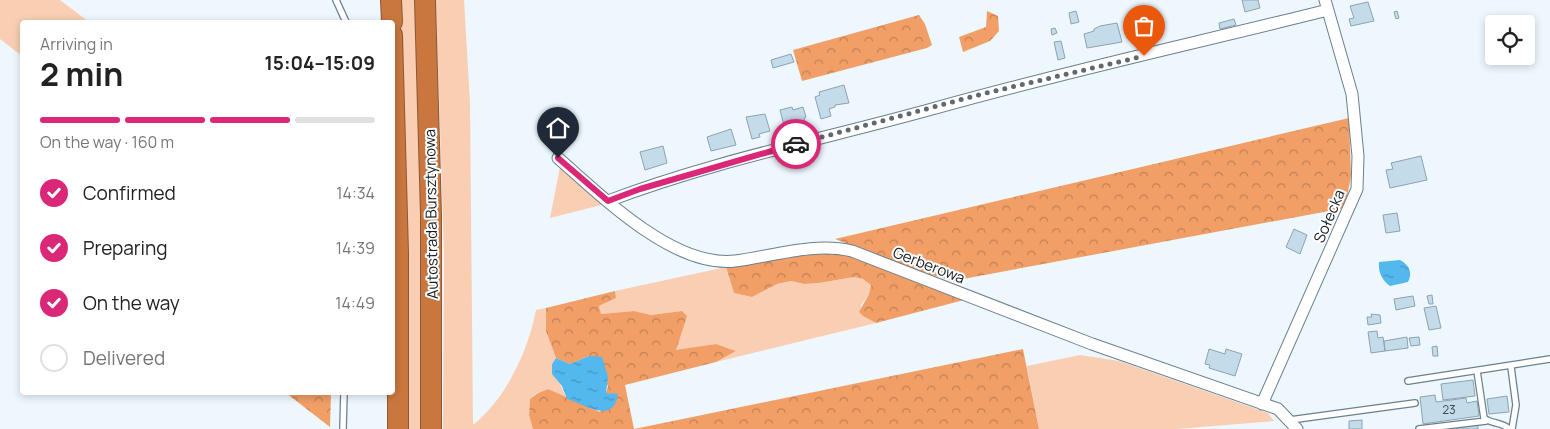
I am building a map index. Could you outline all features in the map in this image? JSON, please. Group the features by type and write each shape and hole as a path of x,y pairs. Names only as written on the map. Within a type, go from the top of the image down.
{"highway":[{"path":"391,0 392,20"},
{"name":"Autostrada Bursztynowa","path":"424,0 432,215 431,429"},
{"path":"395,139 398,244 398,429"}],"street":[{"path":"608,201 640,189 811,140 1327,5"},
{"name":"Sołecka","path":"1262,404 1357,190 1358,156 1352,94 1327,5"},
{"name":"Gerberowa","path":"558,158 648,232 705,260 717,262 735,261 826,248 852,251 1092,344 1278,409 1293,424"}],"lane":[{"path":"336,0 345,20"},
{"path":"1408,381 1511,367 1550,359"},
{"path":"1419,429 1486,421 1497,422 1510,429 1516,405 1511,367"},
{"path":"1477,372 1483,414 1486,421"},
{"path":"343,429 344,395"},
{"path":"1293,424 1415,403"}],"shaded area":[{"path":"0,0 60,0 86,20 20,20 20,54 0,39"},
{"path":"398,0 417,0 423,142 424,429 404,429 404,142"},
{"path":"436,0 464,0 470,103 473,425 496,402 505,388 521,358 536,310 546,308 546,331 556,358 552,364 567,399 548,389 537,393 530,399 529,415 533,429 443,429 444,254"},
{"path":"560,167 605,204 550,218"},
{"path":"726,267 734,293 752,297 777,284 791,281 804,284 854,277 863,279 871,284 869,294 861,305 863,316 876,323 716,362 736,351 716,344 676,351 682,311 651,315 634,311 601,314 599,306 616,298 615,291"},
{"path":"1080,355 1119,361 1268,413 1274,421 1177,429 1039,429 1027,366"}],"green space":[{"path":"987,11 998,16 999,31 990,41 963,52 959,37 986,27"},
{"path":"919,15 925,24 932,45 927,48 802,81 793,50"},
{"path":"1349,118 1351,176 1345,208 952,281 913,269 835,239"},
{"path":"819,252 851,255 964,300 876,323 859,312 869,294 871,285 863,279 854,277 804,284 791,281 777,284 752,297 734,293 726,267"},
{"path":"615,291 616,298 599,306 601,314 634,311 651,315 682,311 687,316 676,350 716,344 736,351 716,362 625,385 634,429 533,429 529,415 530,399 538,393 548,389 600,412 608,386 589,356 570,364 556,358 546,331 546,308"},
{"path":"1023,349 1039,429 634,429"},
{"path":"289,395 331,395 330,427"}],"water":[{"path":"1400,260 1409,269 1408,282 1390,286 1381,276 1379,262"},
{"path":"589,356 602,357 608,377 606,393 618,394 611,409 605,411 598,410 567,399 562,386 552,374 552,364 556,358 570,364"}],"building":[{"path":"1242,0 1258,0 1260,8 1245,12"},
{"path":"1368,2 1374,21 1351,26 1349,19 1354,18 1350,6"},
{"path":"1076,11 1079,22 1071,24 1069,13"},
{"path":"1397,11 1399,18 1396,19 1394,12"},
{"path":"1234,19 1236,25 1220,29 1219,23"},
{"path":"1117,23 1122,42 1087,48 1084,34 1094,31 1094,29 1100,26"},
{"path":"1055,28 1057,33 1052,35 1051,29"},
{"path":"1061,41 1065,58 1058,60 1054,42"},
{"path":"791,54 794,62 773,68 771,60"},
{"path":"844,85 849,103 835,105 835,107 829,109 831,116 821,119 815,97 820,95 819,92"},
{"path":"792,107 793,110 803,107 806,117 804,118 805,123 785,129 780,110"},
{"path":"765,114 770,131 759,134 760,137 752,139 746,117"},
{"path":"731,129 736,145 711,151 707,137"},
{"path":"663,146 667,163 645,170 640,152"},
{"path":"1421,156 1427,180 1390,188 1386,170 1393,169 1391,163"},
{"path":"1397,213 1400,231 1386,233 1383,215"},
{"path":"1294,229 1307,235 1300,254 1286,247"},
{"path":"1432,295 1433,304 1429,304 1427,296"},
{"path":"1413,296 1415,306 1396,310 1394,299"},
{"path":"1436,306 1441,328 1429,330 1424,308"},
{"path":"1371,314 1380,315 1381,323 1368,325 1367,317 1372,317"},
{"path":"1377,331 1378,338 1383,337 1385,351 1371,353 1368,332"},
{"path":"1407,337 1408,348 1385,351 1384,341"},
{"path":"1419,337 1420,345 1411,346 1409,338"},
{"path":"1437,346 1438,356 1433,356 1432,347"},
{"path":"1209,349 1225,354 1226,349 1242,354 1235,376 1209,368 1210,365 1205,364"},
{"path":"1473,380 1475,396 1443,400 1441,384"},
{"path":"1435,395 1436,402 1466,398 1467,403 1477,401 1479,416 1423,424 1420,397"},
{"path":"1507,396 1509,412 1489,414 1487,399"},
{"path":"1362,420 1362,429 1349,429 1349,421"},
{"path":"1478,425 1478,429 1450,429 1450,428"}],"way so far":[{"path":"796,144 932,109 982,94 1144,56"}],"route":[{"path":"558,158 608,201 640,189 796,144"}]}
